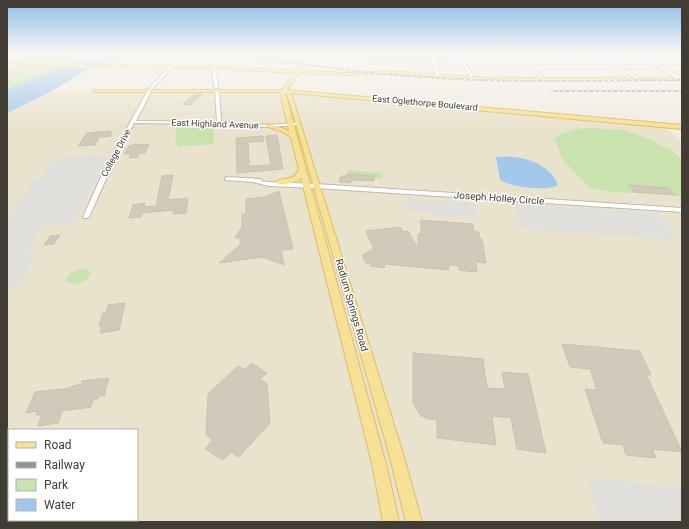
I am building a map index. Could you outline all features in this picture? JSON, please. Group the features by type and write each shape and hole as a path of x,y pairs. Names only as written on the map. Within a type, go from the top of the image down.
{"main road":[{"path":"286,89 293,79"},
{"path":"521,79 681,79"},
{"name":"East Oglethorpe Boulevard","path":"151,89 216,89"},
{"name":"East Oglethorpe Boulevard","path":"96,90 286,89 682,124"},
{"name":"East Oglethorpe Boulevard","path":"286,89 682,128"},
{"name":"Radium Springs Road","path":"390,519 380,468 282,93 286,89 299,124 396,454 414,522"},
{"path":"290,97 295,94 306,92"},
{"path":"268,126 282,130 294,137"},
{"path":"278,182 294,180 301,174 303,169"}],"street":[{"name":"College Drive","path":"86,217 108,168 132,122 151,89 160,79"},
{"path":"215,79 219,123"},
{"name":"East Highland Avenue","path":"132,122 219,123 268,126 299,124"},
{"path":"227,180 308,188"},
{"name":"Joseph Holley Circle","path":"256,182 278,182 308,188 316,186 682,210"}],"shaded area":[{"path":"52,91 290,92 665,127 682,142 682,522 7,522 7,113"},
{"path":"102,154 101,157 108,157 74,223 42,226 26,254 37,253 15,290 7,291 7,216 33,181 38,181 55,158"},
{"path":"407,199 475,203 478,219 433,216 433,213 407,211"},
{"path":"514,204 658,213 678,240 521,229"},
{"path":"587,477 682,488 682,522 600,522"}],"green space":[{"path":"7,79 33,79 7,89"},
{"path":"177,124 214,125 214,144 178,147 175,139"},
{"path":"588,128 622,130 650,139 665,148 669,148 682,160 682,197 663,194 612,192 590,188 562,159 554,137 558,138 560,134 576,129"},
{"path":"348,170 383,173 382,179 374,178 374,176 347,174"},
{"path":"87,269 91,272 88,279 76,284 67,282 66,278 73,272"}],"water":[{"path":"33,79 72,79 48,93 7,113 7,89"},
{"path":"505,156 523,158 532,161 548,170 558,185 546,188 529,188 505,183 500,180 496,157"}],"building":[{"path":"195,94 202,94 190,105 183,104"},
{"path":"111,131 111,136 99,137 95,145 78,146 87,133"},
{"path":"277,135 283,169 237,173 236,138 263,136 264,141 248,142 249,166 271,165 266,136"},
{"path":"135,144 149,145 145,153 139,153 138,157 129,158 131,154 124,154 129,146"},
{"path":"347,174 374,176 374,181 354,180 349,183 339,182 341,176 346,176"},
{"path":"173,175 168,200 188,198 186,213 173,214 174,210 142,213 141,217 129,218 133,205 145,203 144,207 156,206 162,176"},
{"path":"628,185 669,188 676,195 634,192"},
{"path":"279,191 293,249 281,250 284,265 263,257 219,263 240,245 240,238 235,238 242,227 242,214 246,214 246,199 264,197"},
{"path":"421,220 473,224 474,231 479,232 480,239 482,239 486,263 476,262 477,272 459,270 458,266 448,265 449,270 385,264 384,268 371,266 371,263 366,263 363,258 364,254 374,249 366,231 400,227 403,232 408,231 418,249 418,234 421,234"},
{"path":"60,235 54,244 44,245 50,236"},
{"path":"125,303 119,330 100,333 102,326 99,326 103,313 106,313 108,305"},
{"path":"562,344 640,351 651,375 646,374 682,452 652,449 656,458 626,455 623,445 603,443 585,389 597,390 590,369 570,367"},
{"path":"413,353 483,359 487,388 505,389 502,372 528,374 546,453 517,449 511,418 492,416 496,445 437,438 437,420 421,416 413,403"},
{"path":"252,363 267,373 260,379 267,384 270,423 239,457 231,452 223,460 205,449 213,440 206,435 208,394 238,366 244,370"},
{"path":"109,378 104,396 99,396 98,399 93,400 91,407 62,411 58,423 38,426 42,415 36,415 38,411 26,413 35,392 71,388 72,386 82,384 82,381"}],"railway":[{"path":"447,79 528,81 682,80"},
{"path":"551,91 682,91"}]}
